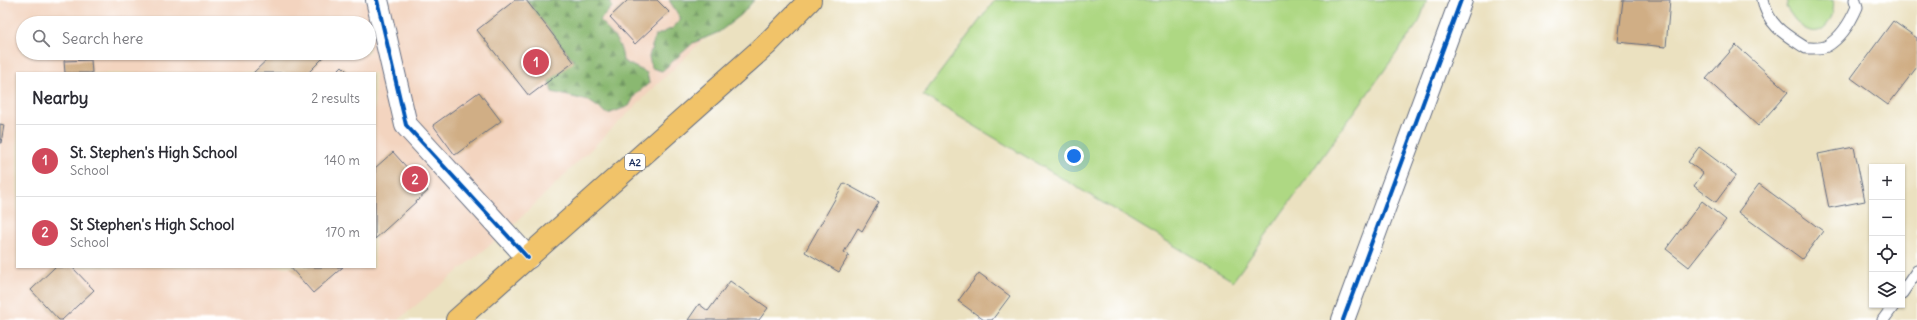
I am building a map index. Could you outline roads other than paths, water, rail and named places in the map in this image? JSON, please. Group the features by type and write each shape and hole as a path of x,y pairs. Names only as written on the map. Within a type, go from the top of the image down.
{"main road":[{"name":"A2","path":"457,320 766,45 810,0"}],"street":[{"path":"377,0 406,125 528,258"},
{"path":"1343,320 1461,0"}],"lane":[{"path":"1763,0 1765,10 1777,29 1806,48 1826,46 1843,32 1852,19 1857,7 1855,0"},
{"path":"1905,289 1917,271"},
{"path":"1884,320 1892,308"}],"place":[{"name":"St. Stephen's High School","path":"536,62"},
{"name":"St Stephen's High School","path":"415,179"}]}
